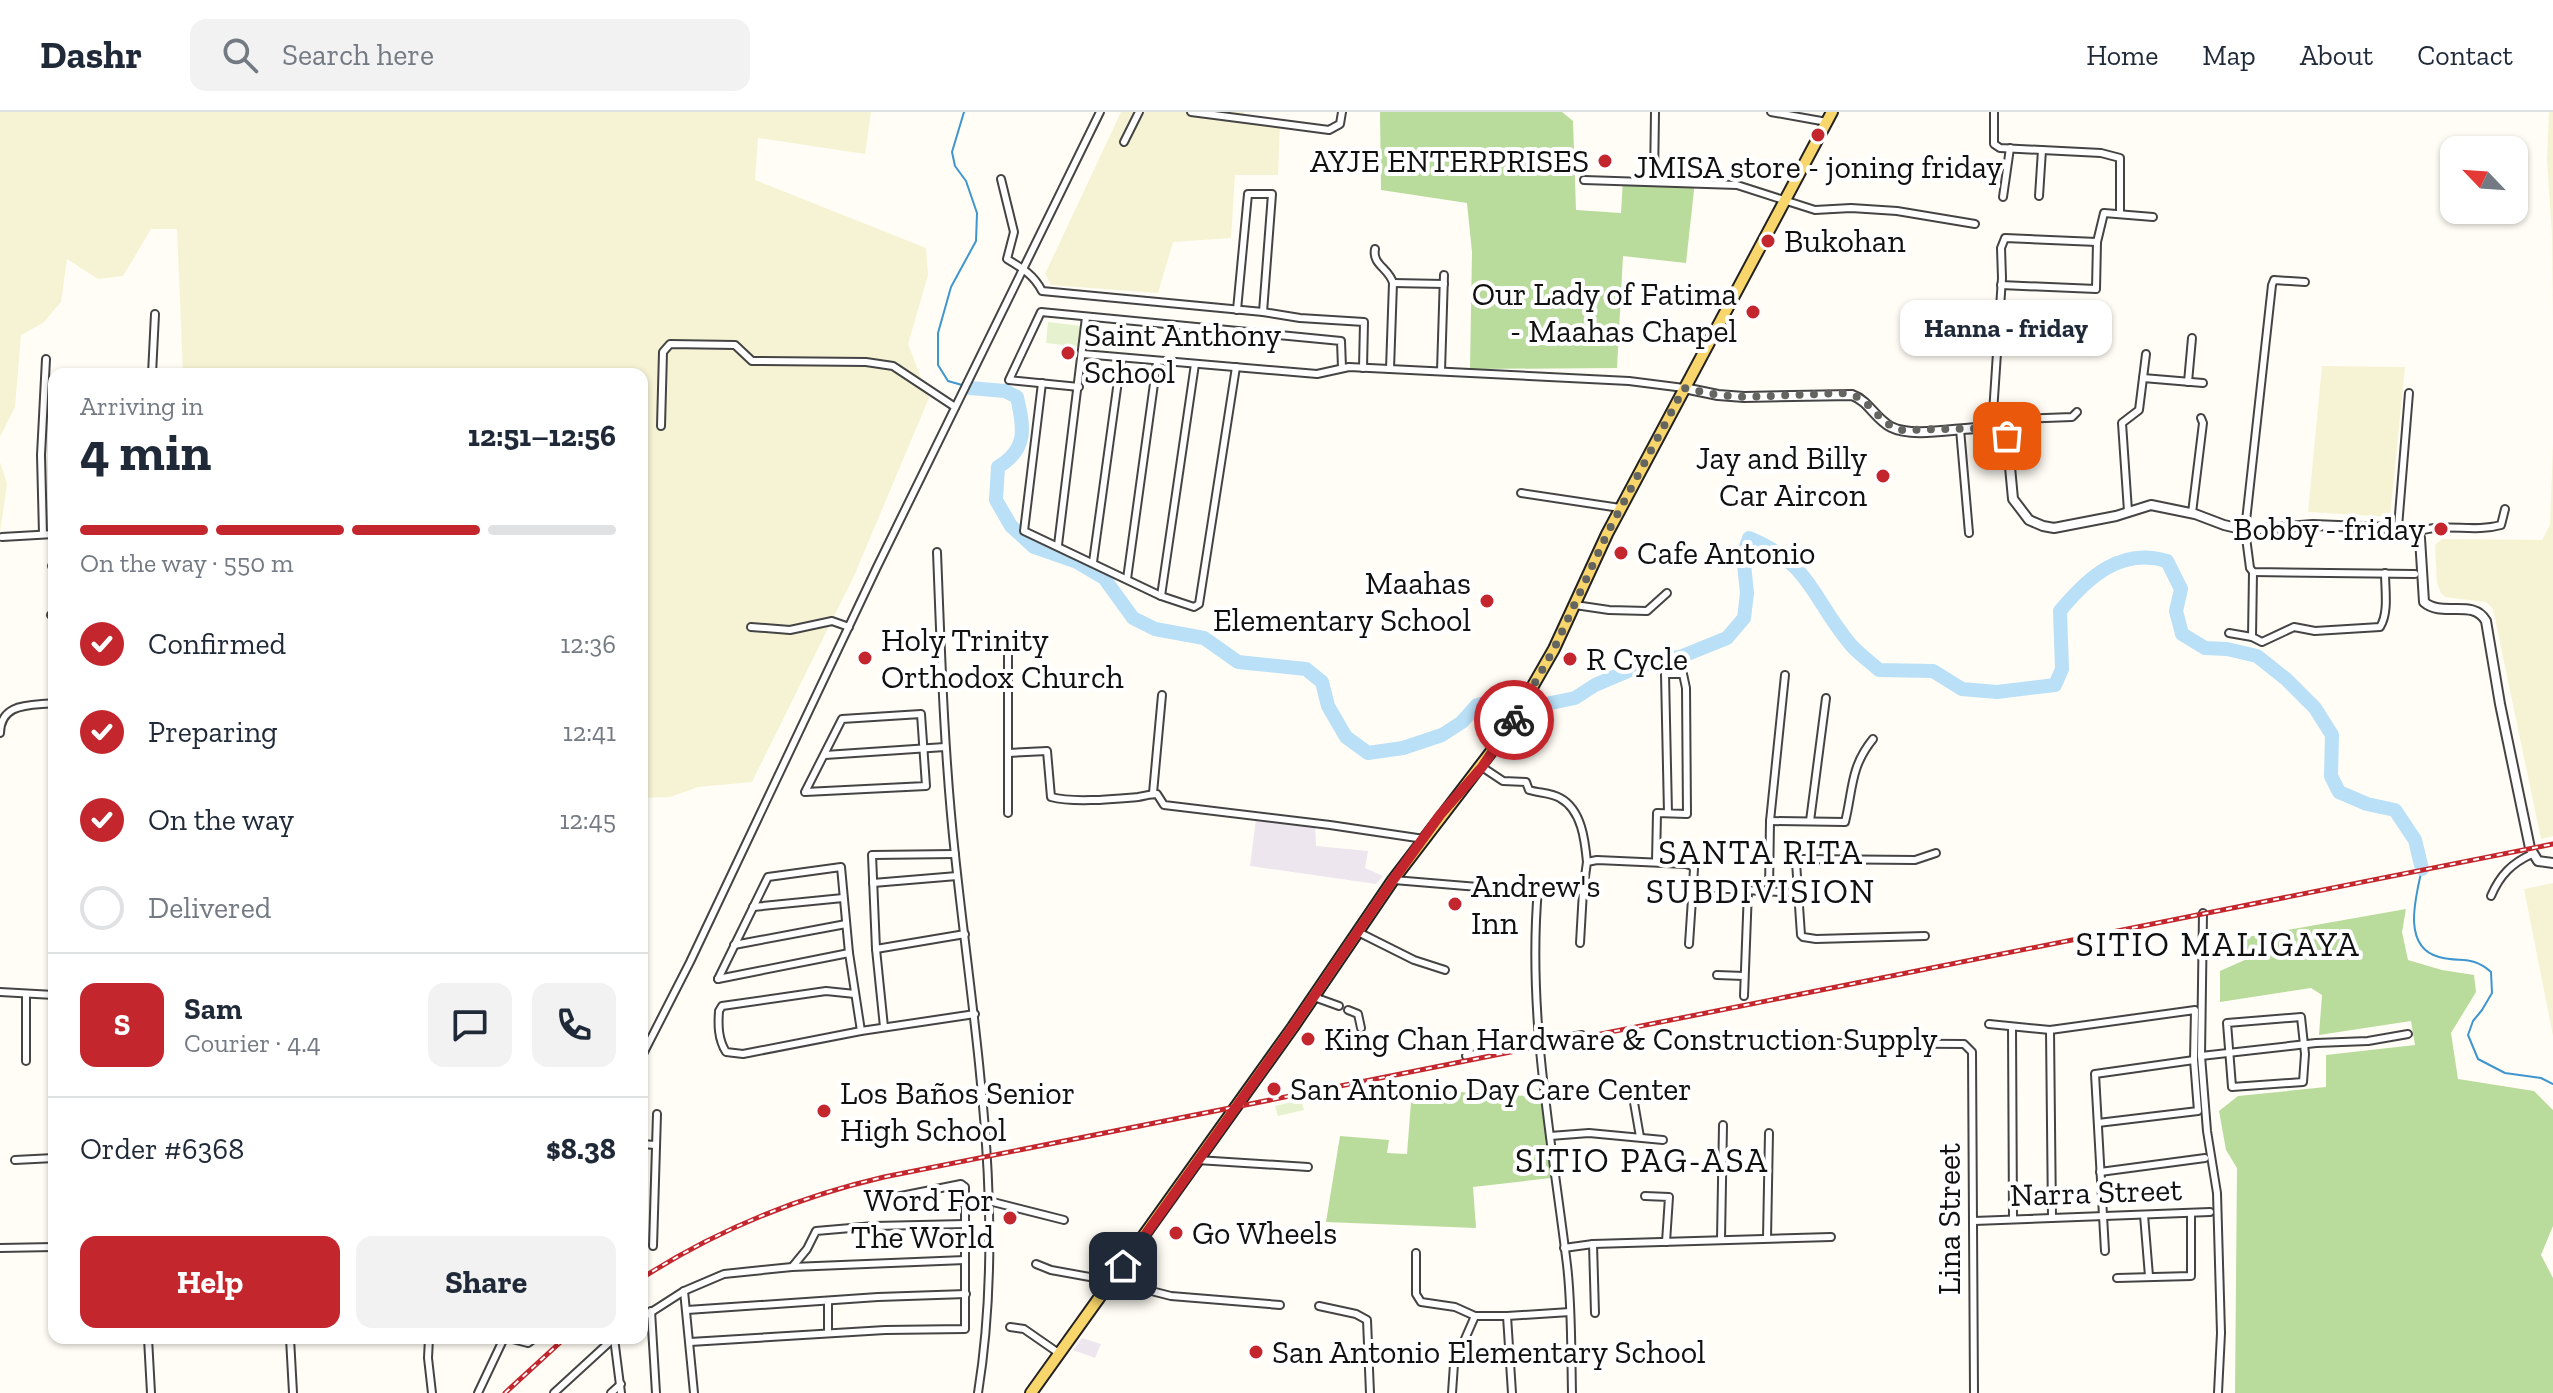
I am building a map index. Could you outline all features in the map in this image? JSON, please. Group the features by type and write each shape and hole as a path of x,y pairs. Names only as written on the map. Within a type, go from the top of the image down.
{"main road":[{"path":"1031,1393 1314,997 1393,880 1440,815 1482,767 1526,700 1621,508 1829,117"}],"street":[{"path":"648,1044 1100,112"},
{"path":"1124,142 1139,112"},
{"path":"1191,112 1329,130 1340,124 1342,112"},
{"path":"1654,181 1655,112"},
{"path":"1771,112 1829,117"},
{"path":"1994,112 1994,144 2000,148 2101,153 2120,158 2120,213"},
{"path":"2003,197 2010,148"},
{"path":"2039,196 2042,150"},
{"path":"1001,179 1014,232 1007,259 1023,267 1045,292 1364,322 1363,368"},
{"path":"1584,180 1737,185 1786,200 1797,207 1815,210 1851,208 1897,211 1975,224"},
{"path":"1237,310 1248,194 1272,194 1263,312"},
{"path":"2001,285 2096,289 2097,242 2104,213 2153,217"},
{"path":"1992,428 2001,248 2005,238 2097,242"},
{"path":"1375,249 1373,256 1388,271 1393,283 1390,369"},
{"path":"1441,371 1444,275"},
{"path":"2252,637 2253,572 2245,530 2272,285 2274,280 2305,282"},
{"path":"1393,283 1444,284"},
{"path":"1079,387 1009,380 1041,312 1341,341 1342,368"},
{"path":"152,368 155,314"},
{"path":"1058,545 1086,317"},
{"path":"2188,382 2192,338"},
{"path":"661,426 663,352 670,344 735,345 752,361 866,362 893,366 956,406"},
{"path":"1083,354 1317,374 1342,368 1363,368 1629,381 1744,397 1842,393 1861,398 1886,423 1900,430 1992,428 2022,419 2072,417 2077,412"},
{"path":"2128,511 2122,423 2139,410 2146,354"},
{"path":"43,534 41,455 46,359"},
{"path":"1093,562 1121,359"},
{"path":"1127,579 1157,362"},
{"path":"1161,596 1195,364"},
{"path":"1042,383 1024,531 1161,596 1194,607 1199,604 1236,367"},
{"path":"2143,378 2203,383"},
{"path":"2398,527 2409,393"},
{"path":"2192,513 2203,423 2201,418"},
{"path":"2006,424 2013,499 2029,520 2054,528 2116,516 2151,505 2192,513 2245,530 2313,525 2407,527 2417,532 2443,527 2466,529 2501,525 2505,509"},
{"path":"1960,429 1969,533"},
{"path":"1521,493 1621,508"},
{"path":"2417,532 2424,602 2436,609 2472,609 2483,615 2486,621 2532,854 2549,864 2553,871"},
{"path":"2,537 48,534"},
{"path":"937,552 945,747 988,1157 987,1315 978,1393"},
{"path":"2253,572 2415,574"},
{"path":"2229,633 2262,642 2294,627 2315,631 2380,627 2384,623 2386,607 2385,573"},
{"path":"1575,605 1647,611 1667,593"},
{"path":"751,627 790,630 832,621 849,627"},
{"path":"1008,649 1008,813"},
{"path":"1656,862 1657,813 1687,814 1686,688 1683,674 1665,674 1668,813"},
{"path":"1769,890 1770,821 1785,675"},
{"path":"1162,695 1153,793 1164,805 1425,839"},
{"path":"1810,821 1826,698"},
{"path":"0,733 2,719 11,710 48,704"},
{"path":"921,714 926,786 805,792 825,755 842,719 921,714"},
{"path":"1770,821 1845,822 1852,776 1873,739"},
{"path":"825,755 945,747"},
{"path":"1008,753 1047,751 1049,791 1055,799 1142,797 1153,793"},
{"path":"1482,767 1503,781 1526,782 1529,790 1559,797 1579,821 1585,835 1587,862 1580,943"},
{"path":"1925,936 1803,937 1796,862 1798,859 1915,860 1936,853"},
{"path":"884,1027 876,949 872,855 955,854"},
{"path":"2491,896 2499,879 2513,864 2532,854"},
{"path":"1587,862 1656,862 1692,866 1689,944"},
{"path":"849,953 718,979 768,877 841,867 849,953 861,1031"},
{"path":"873,883 957,876"},
{"path":"1393,880 1583,891"},
{"path":"1693,887 1797,893"},
{"path":"1538,889 1535,995 1570,1312 1572,1393"},
{"path":"1744,996 1748,890"},
{"path":"753,907 843,898"},
{"path":"2203,913 2201,1056 2208,1144 2217,1186 2221,1323 2218,1393"},
{"path":"734,945 846,924"},
{"path":"1358,932 1414,960 1445,970"},
{"path":"876,949 965,934"},
{"path":"1717,975 1744,976"},
{"path":"855,994 826,991 722,1006 719,1011 719,1032 726,1052 743,1054 884,1027 975,1014"},
{"path":"0,992 48,995"},
{"path":"26,994 26,1061"},
{"path":"1314,997 1339,1006"},
{"path":"1348,1010 1358,1014 1361,1028"},
{"path":"1989,1024 2050,1030 2195,1010 2194,1060 2198,1111 2098,1123"},
{"path":"2301,1017 2305,1045 2303,1082 2232,1087 2230,1054 2227,1023 2301,1017"},
{"path":"2012,1028 2013,1219"},
{"path":"2050,1030 2052,1218"},
{"path":"2201,1056 2368,1041 2408,1034"},
{"path":"1466,1056 1582,1035"},
{"name":"Lina Street","path":"1812,1043 1969,1046 1972,1052 1974,1393"},
{"path":"2105,1251 2095,1074 2194,1060"},
{"path":"1632,1091 1640,1137"},
{"path":"653,1246 657,1114"},
{"path":"1721,1239 1723,1125"},
{"path":"1550,1136 1589,1133 1663,1140"},
{"path":"1767,1238 1769,1133"},
{"path":"648,1144 655,1145"},
{"path":"15,1160 48,1158"},
{"path":"2100,1172 2205,1158"},
{"path":"1197,1160 1308,1167"},
{"path":"690,1342 828,1333 965,1329 965,1187 961,1184 881,1200"},
{"path":"1645,1196 1669,1197 1666,1242"},
{"path":"989,1201 1064,1220"},
{"name":"Narra Street","path":"1974,1221 2210,1212"},
{"path":"2117,1278 2191,1276 2191,1213"},
{"path":"2144,1215 2149,1276"},
{"path":"792,1267 807,1249 816,1231 966,1224"},
{"path":"1564,1248 1593,1244 1831,1237"},
{"path":"1593,1244 1595,1313"},
{"path":"0,1248 48,1247"},
{"path":"1416,1253 1416,1294 1421,1302 1455,1307 1475,1316 1570,1312"},
{"path":"648,1313 684,1291 724,1274 792,1267 965,1260"},
{"path":"1036,1264 1171,1296 1280,1305"},
{"path":"684,1291 694,1393"},
{"path":"687,1310 966,1294"},
{"path":"828,1301 828,1333"},
{"path":"1319,1306 1356,1314 1367,1320 1370,1393"},
{"path":"651,1311 656,1393"},
{"path":"1452,1393 1454,1364 1475,1316"},
{"path":"1507,1316 1512,1393"},
{"path":"1010,1327 1024,1329 1060,1354"},
{"path":"148,1344 151,1393"},
{"path":"290,1344 293,1393"},
{"path":"429,1344 428,1369 432,1393"},
{"path":"478,1393 504,1344"},
{"path":"554,1393 607,1344"},
{"path":"615,1344 621,1393"},
{"path":"611,1393 621,1384"}],"shaded area":[{"path":"0,112 871,112 865,154 758,138 755,180 926,248 928,275 908,344 929,398 854,576 752,782 698,787 670,797 648,798 648,368 183,368 177,229 151,229 123,276 98,279 67,259 61,302 43,323 21,335 15,407 0,437"},
{"path":"1121,112 1244,112 1243,121 1280,122 1278,175 1235,175 1231,238 1173,242 1158,293 1051,285 1045,274"},
{"path":"2549,112 2553,112 2553,321 2547,159"},
{"path":"2322,366 2405,367 2390,517 2308,512"},
{"path":"2553,444 2553,836 2541,839 2493,609 2486,602 2445,597 2441,593 2437,583 2435,545 2442,539 2542,540 2550,525"},
{"path":"0,462 7,484 0,533"},
{"path":"1256,818 1315,825 1316,846 1368,851 1365,868 1383,876 1376,884 1250,866"},
{"path":"2553,883 2553,1036 2524,889"},
{"path":"1082,1338 1101,1344 1095,1358 1073,1350"}],"green space":[{"path":"1380,112 1562,112 1573,121 1576,210 1621,213 1623,179 1695,181 1686,263 1623,256 1617,368 1470,369 1472,252 1467,203 1381,190"},
{"path":"1048,322 1082,326 1080,347 1046,343"},
{"path":"2406,909 2402,932 2408,960 2474,975 2476,992 2451,1033 2458,1079 2534,1091 2553,1110 2553,1226 2541,1255 2553,1278 2553,1393 2235,1393 2237,1168 2226,1150 2219,1111 2238,1096 2326,1087 2326,1055 2415,1045 2411,1021 2319,1035 2322,995 2311,988 2220,1002 2220,971 2247,959 2247,937"},
{"path":"1412,1089 1543,1097 1551,1178 1473,1187 1476,1228 1326,1222 1340,1136 1389,1140 1387,1153 1407,1154"},
{"path":"1301,1100 1304,1110 1278,1116 1275,1106"}],"waterway":[{"path":"962,385 948,381 938,365 938,333 951,287 976,241 977,213 966,181 955,166 952,152 964,112"},
{"path":"970,388 1005,391 1017,397 1021,437 1015,453 998,467 996,500 1011,526 1034,547 1077,562 1104,578 1133,618 1155,629 1204,638 1238,662 1306,669 1322,682 1328,706 1346,737 1368,753 1403,748 1442,735 1462,722 1477,705 1494,701 1541,705 1575,698 1595,685 1635,668 1680,657 1727,638 1744,618 1747,593 1743,555 1749,538 1770,548 1799,571 1851,645 1879,670 1933,671 1962,689 1997,692 2055,685 2062,669 2060,611 2082,587 2107,568 2135,558 2150,558 2167,561 2181,589 2176,611 2182,634 2205,648 2257,656 2286,679 2315,708 2332,735 2331,776 2339,792 2367,804 2395,810 2415,840 2422,869"},
{"path":"2422,869 2414,919 2419,943 2439,957 2472,961 2491,972 2492,993 2473,1021 2468,1035 2478,1059 2505,1073 2541,1078 2553,1084"}],"railway":[{"path":"648,1274 699,1245 759,1217 820,1194 884,1177 2553,844"},
{"path":"505,1393 558,1344"}],"way so far":[{"path":"1514,720 1554,649 1607,534 1684,388 1744,397 1842,393 1861,398 1886,423 1900,430 1971,426 1992,428 2006,424 2007,436"}],"place":[{"name":"JMISA store - joning friday","path":"1818,135"},
{"name":"AYJE ENTERPRISES","path":"1605,161"},
{"name":"Bukohan","path":"1768,241"},
{"name":"Our Lady of Fatima - Maahas Chapel","path":"1753,312"},
{"name":"Saint Anthony School","path":"1068,353"},
{"name":"Hanna - friday","path":"2007,436"},
{"name":"Jay and Billy Car Aircon","path":"1883,476"},
{"name":"Bobby - friday","path":"2441,529"},
{"name":"Cafe Antonio","path":"1621,553"},
{"name":"Maahas Elementary School","path":"1487,601"},
{"name":"Holy Trinity Orthodox Church","path":"865,658"},
{"name":"R Cycle","path":"1570,659"},
{"name":"Andrew's Inn","path":"1455,904"},
{"name":"King Chan Hardware & Construction Supply","path":"1308,1039"},
{"name":"San Antonio Day Care Center","path":"1274,1089"},
{"name":"Los Baños Senior High School","path":"824,1111"},
{"name":"Word For The World","path":"1010,1218"},
{"name":"Go Wheels","path":"1176,1233"},
{"name":"San Antonio Elementary School","path":"1256,1352"}],"district":[{"name":"SANTA RITA SUBDIVISION","path":"1761,872"},
{"name":"SITIO MALIGAYA","path":"2218,944"},
{"name":"SITIO PAG-ASA","path":"1642,1160"}],"route":[{"path":"1123,1266 1393,880 1440,815 1482,767 1514,720"}]}
